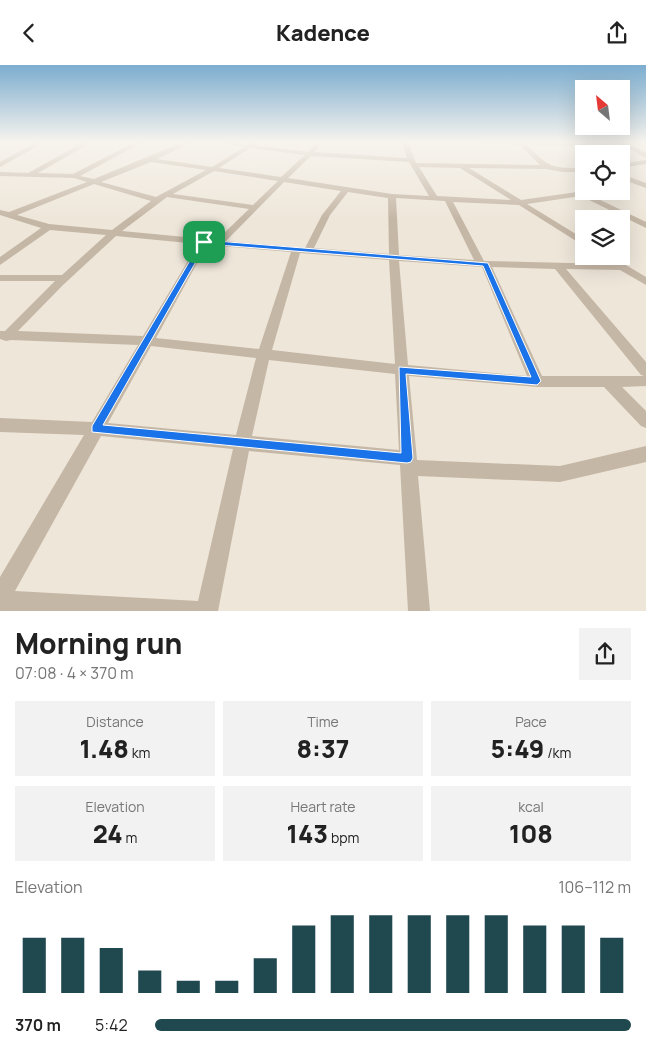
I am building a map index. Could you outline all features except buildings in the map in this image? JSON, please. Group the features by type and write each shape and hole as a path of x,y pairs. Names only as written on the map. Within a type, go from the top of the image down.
{"street":[{"path":"31,174 43,167"},
{"path":"74,176 91,167"},
{"path":"4,213 130,167"},
{"path":"197,167 392,196 518,203 575,195"},
{"path":"3,337 63,278 113,233 157,200 217,167"},
{"path":"0,597 146,341 212,242 254,207 296,167"},
{"path":"416,167 435,199"},
{"path":"464,167 575,238"},
{"path":"549,167 575,170"},
{"path":"0,174 74,176 157,200"},
{"path":"630,179 645,185"},
{"path":"630,187 645,185"},
{"path":"207,611 242,443 264,354 302,250 346,190"},
{"path":"166,195 254,207"},
{"path":"392,196 394,256 418,611"},
{"path":"448,200 483,264 537,381"},
{"path":"595,200 646,225"},
{"path":"4,213 48,227 302,250 483,264 622,267"},
{"path":"0,262 48,227"},
{"path":"619,265 646,282"},
{"path":"558,266 646,371"},
{"path":"0,278 63,278"},
{"path":"3,337 146,341 402,370 537,381 646,381"},
{"path":"607,381 646,421"},
{"path":"0,425 96,429 242,443 408,463 560,474 646,454"},
{"path":"0,601 196,611"}],"route":[{"path":"204,242 486,264 537,381 402,370 407,458 96,429 204,242"}]}
